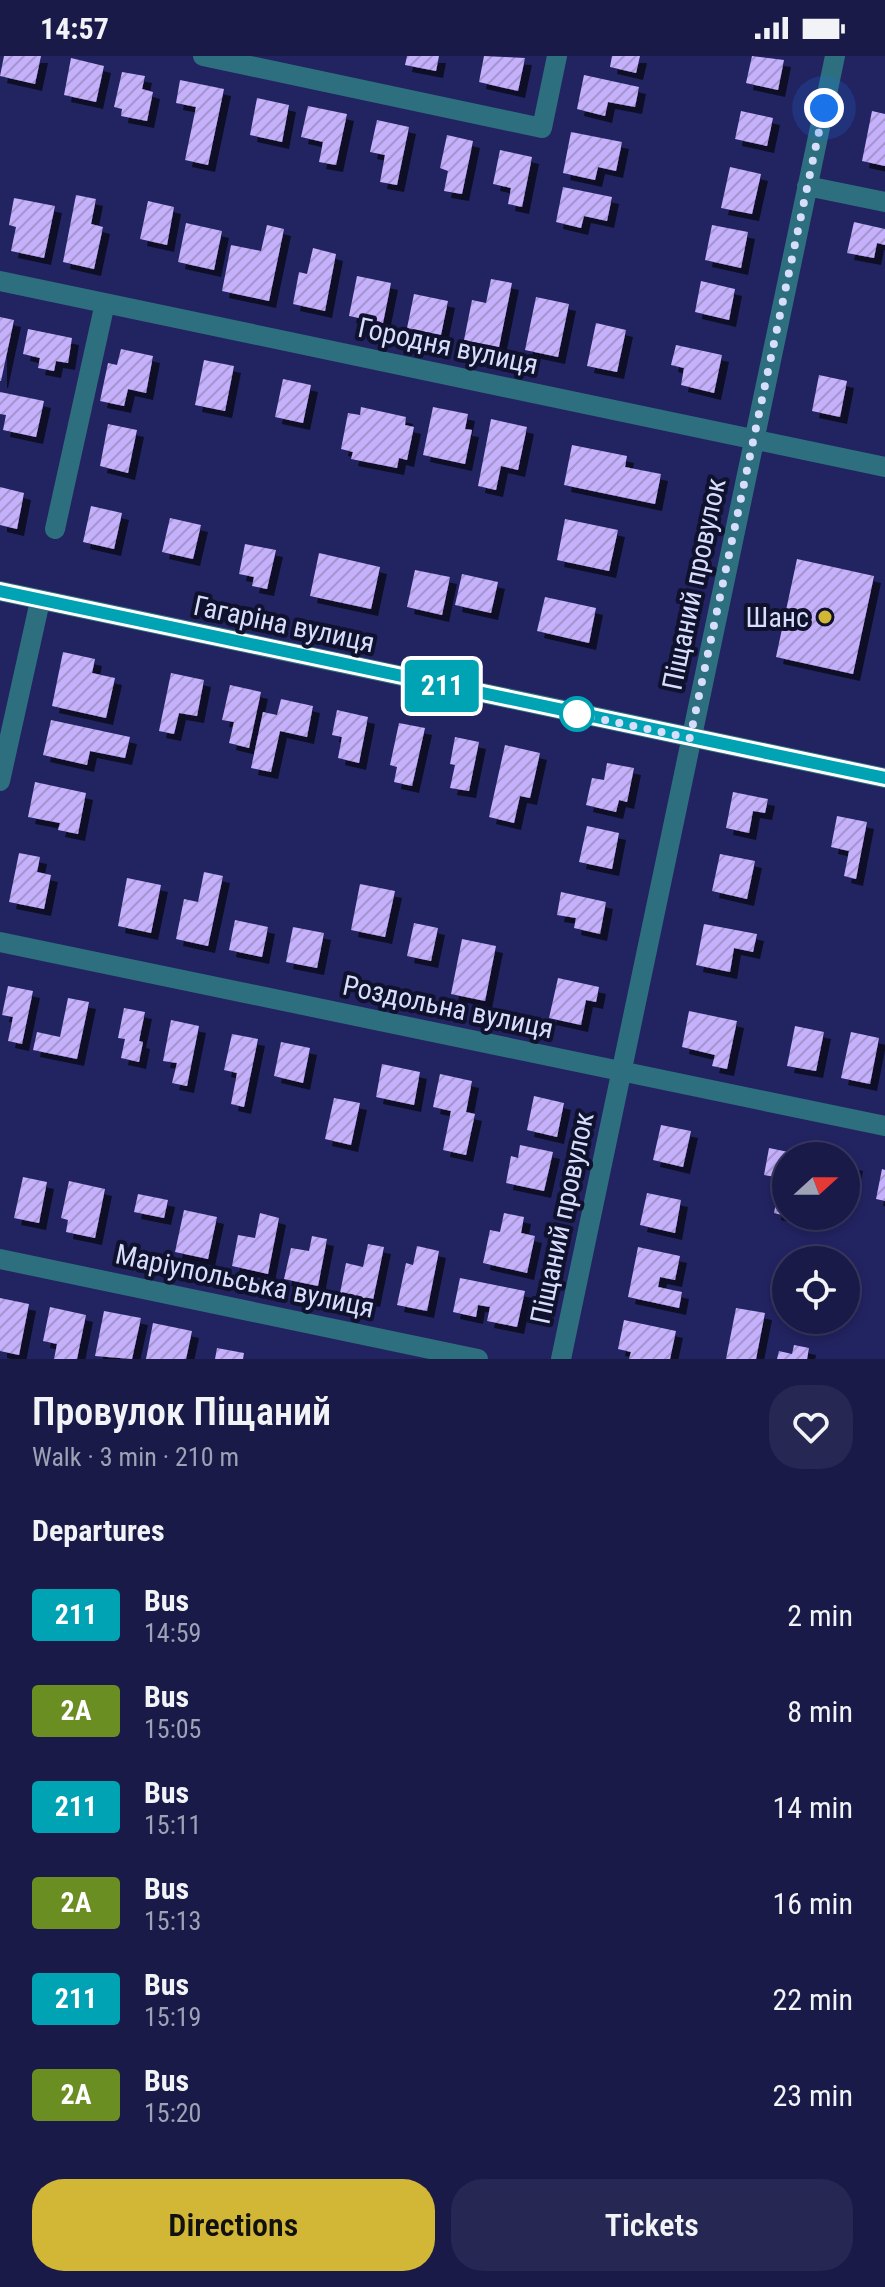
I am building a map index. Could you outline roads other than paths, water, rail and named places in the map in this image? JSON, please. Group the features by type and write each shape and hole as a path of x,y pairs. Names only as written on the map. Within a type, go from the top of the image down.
{"street":[{"path":"203,56 542,128 557,56"},
{"name":"Піщаний провулок","path":"561,1359 835,56"},
{"path":"807,186 885,202"},
{"name":"Городня вулиця","path":"0,281 885,467"},
{"path":"55,529 105,303"},
{"name":"Гагаріна вулиця","path":"0,591 885,778"},
{"path":"0,781 40,601"},
{"name":"Роздольна вулиця","path":"0,942 885,1126"},
{"name":"Маріупольська вулиця","path":"0,1259 478,1359"}],"place":[{"name":"Шанс","path":"825,617"}]}
